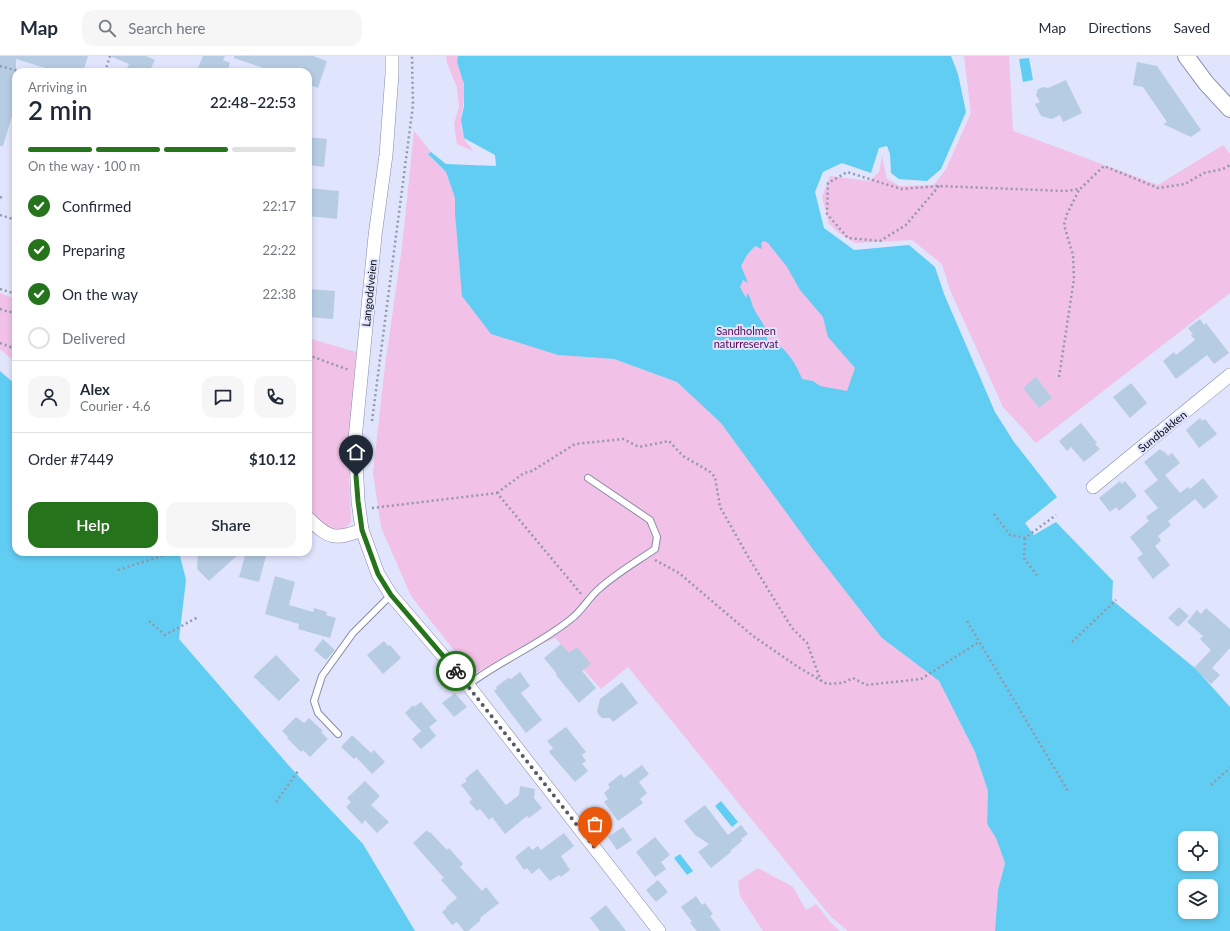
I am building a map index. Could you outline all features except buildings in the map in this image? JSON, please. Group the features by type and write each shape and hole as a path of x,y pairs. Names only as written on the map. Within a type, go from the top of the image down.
{"street":[{"name":"Langoddveien","path":"392,56 386,155 375,236 355,451 358,501 362,530 378,574 391,595 468,685 659,931"},
{"path":"1186,56 1206,83 1230,108"},
{"name":"Sundbakken","path":"1093,487 1230,374"},
{"path":"312,522 328,535 337,537 350,535 362,530"}],"lane":[{"path":"468,685 482,674 534,645 572,619 599,588 627,566 655,549 657,537 650,520 588,478"},
{"path":"338,734 318,713 314,701 322,676 353,633 391,595"}],"path":[{"path":"106,68 110,56"},
{"path":"372,424 413,105 412,56"},
{"path":"0,66 12,69"},
{"path":"1059,377 1074,280 1073,255 1064,225 1067,214 1080,189 1104,166 1158,188 1185,184 1204,173 1230,166"},
{"path":"939,186 906,225 880,241 848,238 827,214 828,183 847,172 901,189 939,186 1066,191 1080,189"},
{"path":"0,215 12,219"},
{"path":"0,289 12,293"},
{"path":"0,309 9,312 12,311"},
{"path":"0,343 12,348"},
{"path":"312,356 348,370 362,366"},
{"path":"372,515 370,508 497,493 524,473 532,471 575,444 623,439 639,447 669,441 683,456 709,471 715,477 720,507 750,560 792,628 807,643 821,681"},
{"path":"497,493 587,602"},
{"path":"994,514 1010,535 1025,538 1056,515"},
{"path":"1025,538 1024,558 1039,578"},
{"path":"647,555 679,573 754,636 798,667 827,684 843,683 852,678 866,685 921,679 979,642"},
{"path":"118,570 162,556"},
{"path":"1072,642 1116,600"},
{"path":"149,621 165,636 198,616"},
{"path":"966,621 1068,791"},
{"path":"1211,785 1230,768"},
{"path":"276,802 298,771"}],"green space":[{"path":"446,56 458,56 458,64 464,86 461,119 462,132 465,140 473,151 457,144 454,124 459,107 457,87 447,63"},
{"path":"964,56 1009,56 1013,131 1158,185 1223,145 1230,154 1230,293 1036,443 1003,407 950,290 942,264 912,240 855,243 839,233 829,224 822,197 830,176 869,181 879,172 882,156 887,179 900,186 934,185 946,169 971,113"},
{"name":"Sandholmen naturreservat","path":"414,131 431,152 428,154 446,172 455,198 455,213 558,355 614,359 677,382 712,152 931,451 882,638 939,681 975,752 988,791 987,824 996,838 1005,863 998,890 995,931 848,931 831,917 628,667 601,689 555,638 473,674 411,596 381,527 373,473 385,366 402,247"},
{"path":"0,293 12,298 12,360 0,349"},
{"path":"312,339 356,352 348,454 351,522 341,533 312,520"},
{"path":"758,868 793,887 806,910 816,904 831,923 840,931 763,931 740,896 738,881"}],"water":[{"path":"458,56 951,56 958,74 966,112 941,169 927,181 899,179 891,173 890,154 887,146 879,148 871,173 842,163 823,172 815,192 824,228 854,250 909,245 935,267 944,294 995,412 1014,442 1057,497 1025,523 1034,535 1056,522 1113,581 1112,600 1196,669 1230,707 1230,931 995,931 998,890 1005,863 996,838 987,824 988,791 975,752 939,681 882,638 815,552 721,423 677,382 614,359 558,355 491,334 462,296 455,198 446,172 428,154 431,152 446,164 496,166 495,155 464,138 461,120 464,106 464,84 457,62","holes":["764,241 768,243 787,267 800,290 823,317 828,337 855,368 847,391 820,386 813,381 802,379 796,365 790,357 780,346 775,350 767,340 765,328 754,309 748,293 746,298 740,287 743,280 748,283 741,266 747,255 755,246 762,249 761,243"]},
{"path":"1029,58 1033,80 1023,82 1019,59"},
{"path":"0,371 12,382 12,556 180,556 186,580 179,639 291,768 363,844 415,931 0,931"},
{"path":"721,801 738,822 732,827 715,806"},
{"path":"680,854 693,871 687,875 674,858"}],"way so far":[{"path":"456,671 595,848"}],"route":[{"path":"356,476 362,530 378,574 391,595 456,671"}]}
